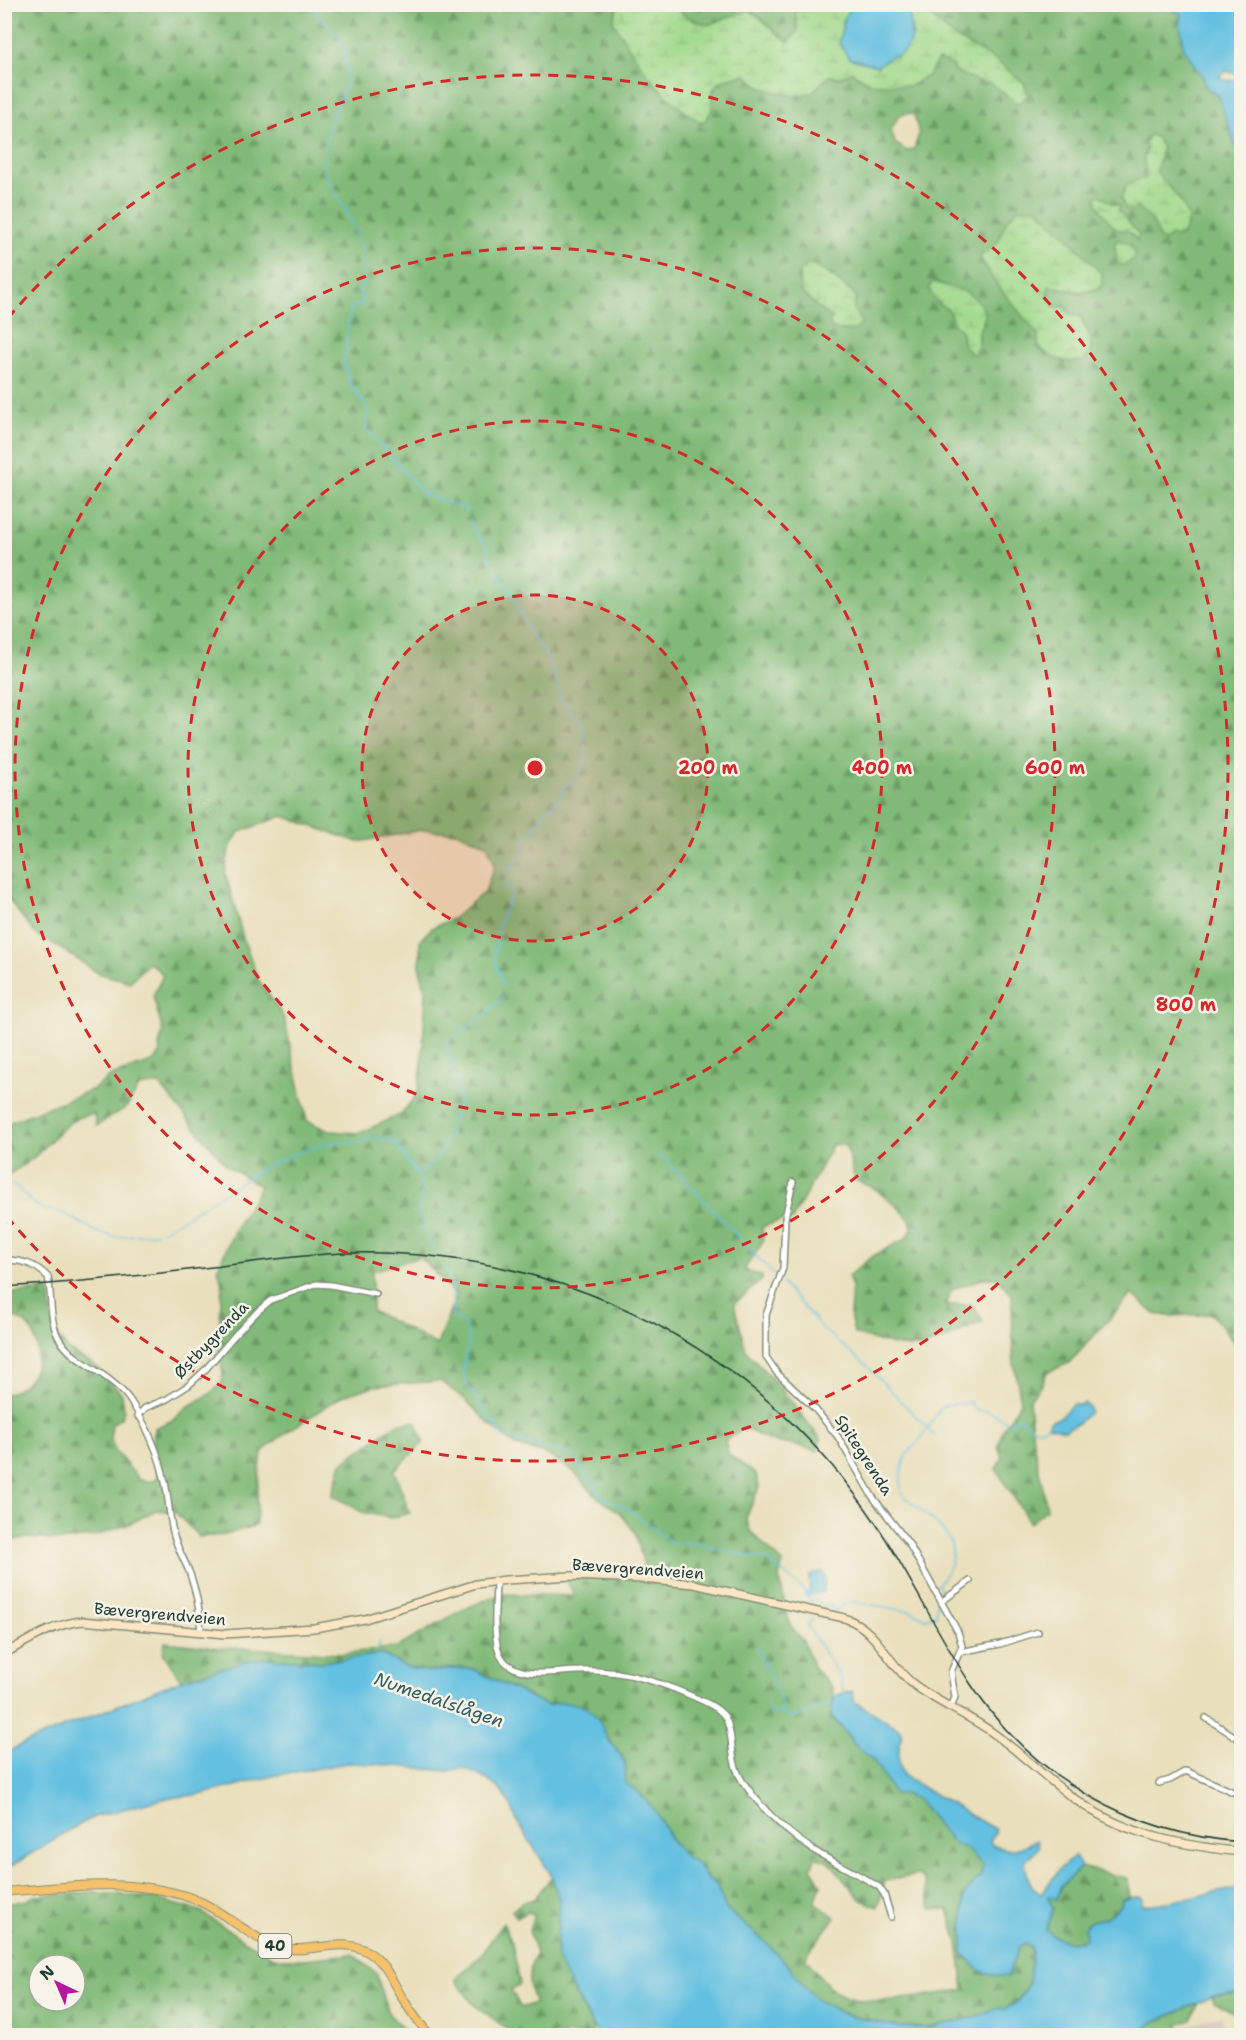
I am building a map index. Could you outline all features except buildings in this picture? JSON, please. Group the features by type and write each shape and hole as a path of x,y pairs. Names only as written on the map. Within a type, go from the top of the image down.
{"main road":[{"name":"Bævergrendveien","path":"4,1654 45,1632 75,1622 105,1622 201,1632 248,1633 338,1625 374,1617 460,1588 496,1581 571,1576 679,1582 858,1623 869,1632 906,1678 921,1690 992,1732 1066,1793 1111,1821 1175,1842 1242,1852"},
{"name":"40","path":"4,1892 97,1885 163,1891 202,1903 278,1947 295,1950 338,1945 360,1948 378,1959 408,2007 431,2036"}],"street":[{"name":"Spitegrenda","path":"793,1182 785,1218 783,1268 766,1315 766,1356 777,1373 831,1426 872,1496 909,1544 960,1636 962,1646 951,1672 955,1697 951,1708"},
{"path":"4,1260 30,1263 48,1277 54,1326 61,1343 75,1357 98,1370 118,1386 130,1400 155,1446 166,1482 173,1532 197,1596 201,1632"},
{"name":"Østbygrenda","path":"138,1416 145,1408 167,1399 197,1378 234,1336 271,1300 316,1284 376,1294"},
{"path":"496,1581 497,1642 500,1653 507,1663 527,1672 591,1671 632,1676 668,1686 716,1708 725,1717 734,1764 749,1790 783,1826 802,1842 879,1887 884,1894 891,1917"},
{"path":"940,1602 970,1581"},
{"path":"960,1652 1000,1644 1038,1632"},
{"path":"1206,1718 1242,1742"},
{"path":"1159,1783 1186,1771 1242,1796"}],"shaded area":[{"path":"1222,2015 1226,2035 1177,2035 1175,2028"}],"green space":[{"path":"1163,4 1181,14 1183,46 1202,74 1205,86 1218,95 1242,162 1241,1352 1212,1314 1169,1316 1155,1314 1132,1294 1069,1363 1047,1372 1042,1384 1029,1400 1033,1441 1047,1509 1030,1523 996,1469 1002,1458 998,1445 1003,1430 1021,1401 1013,1358 1012,1295 998,1278 983,1278 951,1290 945,1306 972,1304 983,1321 951,1337 925,1346 894,1345 854,1334 850,1314 852,1287 848,1276 873,1256 907,1238 912,1230 910,1220 899,1208 875,1189 855,1180 846,1146 833,1144 792,1220 782,1220 762,1227 763,1242 744,1270 762,1276 762,1280 734,1304 746,1351 777,1384 821,1439 817,1451 770,1441 744,1428 725,1441 729,1455 756,1474 759,1487 746,1518 750,1531 783,1563 779,1577 790,1625 803,1641 814,1668 832,1687 834,1699 831,1716 856,1746 874,1761 883,1775 905,1794 918,1800 951,1841 968,1850 984,1865 981,1876 964,1895 963,1952 1007,1976 1019,1946 1025,1943 1031,1946 1029,1983 1017,2002 1006,2009 996,2008 976,2017 928,2028 899,2027 848,2016 819,2001 762,1939 726,1909 716,1884 707,1879 697,1863 686,1857 673,1843 654,1809 637,1791 625,1783 625,1767 622,1757 609,1741 596,1718 583,1707 567,1704 548,1706 473,1669 426,1671 405,1667 381,1654 321,1662 267,1658 246,1661 181,1680 163,1653 165,1642 221,1648 340,1654 398,1647 464,1609 501,1594 575,1596 565,1578 642,1577 644,1565 635,1532 621,1514 596,1496 573,1471 548,1455 516,1446 489,1424 466,1400 440,1381 374,1386 342,1396 285,1433 262,1452 256,1525 225,1535 199,1537 175,1512 156,1510 127,1525 94,1536 61,1541 28,1538 5,1541 5,1394 20,1387 28,1380 36,1366 37,1349 36,1341 28,1326 18,1319 5,1315 5,1294 49,1290 55,1333 68,1350 96,1366 122,1394 124,1410 122,1417 112,1424 110,1439 116,1452 138,1478 150,1482 158,1479 152,1447 155,1428 173,1420 187,1407 210,1394 222,1383 223,1373 218,1348 222,1285 218,1267 237,1225 260,1186 227,1166 159,1084 139,1087 127,1107 96,1126 94,1114 76,1119 60,1131 33,1158 5,1177 5,1124 94,1089 111,1076 155,1061 160,1053 159,1045 163,1032 153,996 163,975 149,962 130,982 98,973 45,938 38,937 5,895 5,5 618,5 613,21 712,110 714,92 719,83 745,74 762,88 811,93 829,76 840,77 852,72 870,83 928,76 937,59 953,64 954,71 985,84 990,82 1006,96 1028,95 1024,83 995,60 954,37 918,5","holes":["906,113 914,114 919,134 914,149 907,151 895,143 891,130 898,117","1147,147 1162,148 1155,173 1166,185 1154,224 1138,206 1146,179 1144,158","997,243 1098,289 1073,291 1049,286 1047,296 1056,309 1067,309 1070,314 1081,317 1089,334 1065,362 1045,353 1038,347 1038,335 980,257","824,271 857,297 854,303 855,312 859,318 856,329 835,330 831,320 833,318 800,291 799,279","933,282 944,286 984,322 979,331 979,343 969,352 961,329 948,309 938,304","283,816 358,842 422,830 456,832 487,844 495,865 485,891 454,918 432,928 420,940 420,969 426,993 422,1063 418,1092 402,1114 359,1133 329,1131 307,1121 284,1018 258,979 244,941 225,873 229,849 239,832","420,1257 456,1295 437,1345 372,1311 372,1271","815,1858 828,1860 861,1900 878,1907 885,1881 918,1875 924,1880 931,1908 948,1910 958,1942 964,1990 870,2001 844,1996 832,1989 805,1957 835,1917 815,1903 821,1884 811,1868"]},
{"path":"618,5 671,5 689,18 707,25 749,10 789,42 798,31 795,11 817,9 818,5 856,5 852,6 842,23 849,58 877,66 913,37 908,5 918,5 954,37 995,60 1024,83 1028,95 1018,104 990,83 985,84 954,71 952,64 938,60 928,76 910,86 870,83 852,72 840,77 829,76 811,93 794,96 762,88 745,74 725,79 715,86 712,94 712,110 703,123 675,103 651,79 613,21"},
{"path":"671,5 818,5 818,9 789,42 749,10 707,25 693,20"},
{"path":"1150,134 1157,138 1162,148 1156,173 1176,194 1188,222 1185,230 1177,237 1171,235 1166,240 1160,240 1154,224 1138,207 1132,211 1125,208 1121,199 1126,185 1139,179 1146,179 1144,158 1147,147 1144,142"},
{"path":"1100,195 1120,206 1118,210 1139,234 1137,240 1127,230 1118,230 1107,219 1097,201 1096,196"},
{"path":"1036,208 1102,274 1102,285 1097,289 1077,291 1049,286 1047,296 1056,308 1063,306 1070,314 1081,317 1091,342 1085,360 1072,362 1060,360 1038,346 1038,335 995,282 980,257 997,243 1006,222 1017,209"},
{"path":"1119,240 1134,249 1134,258 1127,264 1121,265 1116,260 1115,242"},
{"path":"808,265 828,274 857,297 854,309 861,324 855,330 831,328 829,321 833,318 800,291 799,272"},
{"path":"933,281 968,293 983,309 985,318 973,355 964,346 962,332 954,324 948,309 938,303 932,295 929,288"},
{"path":"415,1421 424,1442 394,1471 410,1513 391,1518 362,1512 332,1495 342,1463 397,1424"},
{"path":"1081,1867 1127,1878 1130,1898 1122,1899 1121,1906 1105,1918 1091,1921 1084,1928 1085,1939 1074,1942 1054,1936 1046,1929 1053,1909 1048,1897 1056,1899 1061,1886"},
{"path":"552,1876 560,1903 557,1957 593,2028 591,2035 516,2035 473,2004 455,1979 481,1955 503,1923 512,1943 520,1984 511,1990 521,2008 535,2003 529,1978 536,1953 529,1931 534,1915 529,1912 517,1917 512,1911 523,1901 534,1899"},
{"path":"95,1892 153,1898 199,1911 277,1959 352,1954 376,1973 389,2014 409,2035 5,2035 5,1904 28,1900 34,1896"},
{"path":"1241,1992 1241,2016 1214,2002 1212,1997"},
{"path":"1198,2003 1192,2019 1178,2024 1182,2035 1135,2036 1154,2022"}],"water":[{"path":"856,4 908,5 911,35 908,46 903,51 877,66 849,58 839,43 846,17"},
{"path":"1163,5 1241,5 1241,76 1227,71 1219,76 1226,81 1241,79 1241,162 1218,95 1206,88 1202,74 1197,70 1183,46 1181,14"},
{"path":"1084,1403 1089,1407 1090,1412 1079,1423 1065,1430 1048,1426 1050,1421 1059,1418 1073,1404"},
{"path":"823,1572 825,1575 824,1592 813,1594 810,1590 809,1576"},
{"name":"Numedalslågen","path":"381,1654 402,1665 419,1670 473,1669 548,1706 574,1703 587,1708 599,1721 609,1741 624,1761 625,1783 637,1791 654,1809 673,1843 686,1857 697,1863 707,1879 716,1884 726,1909 762,1939 819,2001 848,2016 899,2027 928,2028 976,2017 996,2008 1006,2009 1017,2002 1029,1983 1032,1953 1031,1946 1025,1943 1019,1947 1007,1976 999,1976 986,1974 963,1952 964,1895 981,1876 983,1865 968,1850 951,1841 918,1800 905,1794 894,1794 874,1761 856,1746 831,1715 837,1695 852,1691 855,1702 902,1732 899,1761 905,1777 996,1830 990,1841 992,1845 1015,1849 1037,1840 1039,1847 1025,1861 1029,1880 1033,1888 1041,1894 1060,1869 1075,1856 1081,1867 1061,1886 1056,1899 1048,1897 1053,1909 1046,1929 1059,1939 1074,1942 1085,1939 1084,1928 1091,1921 1105,1918 1121,1906 1122,1899 1141,1896 1142,1905 1155,1904 1241,1888 1241,1992 1212,1997 1154,2022 1135,2035 598,2035 557,1957 560,1903 552,1876 518,1823 502,1791 486,1779 463,1768 448,1771 348,1763 277,1775 204,1794 167,1798 96,1816 5,1870 5,1754 20,1745 181,1680 246,1661 267,1658 321,1662"}],"waterway":[{"path":"312,4 319,17 339,36 345,56 347,82 328,130 323,171 347,212 362,249 363,280 359,292 363,301 360,306 353,305 349,319 344,361 348,380 368,409 366,429 425,495 465,508 467,513"},
{"path":"470,520 487,547 491,562"},
{"path":"497,570 513,595 528,630 547,657 556,678 561,701 581,722 586,754 583,770 566,786 560,798 543,813 540,821 523,843 521,857 506,874"},
{"path":"503,986 495,960 498,925 512,894 505,882"},
{"path":"418,1176 437,1159 449,1136 459,1100 447,1042 486,1014 504,996"},
{"path":"162,1231 247,1178 292,1155 340,1142 363,1143 370,1137 394,1141 419,1178 422,1189 419,1212 424,1231 433,1250"},
{"path":"658,1155 664,1158 778,1279"},
{"path":"4,1183 16,1186 33,1203 43,1209 61,1212 99,1233 116,1237 157,1233"},
{"path":"445,1269 452,1285 452,1314 465,1326 469,1340 463,1371 466,1384 503,1437 569,1454 603,1498 624,1506 674,1544 687,1542 768,1560 805,1591 811,1602 816,1599 824,1607 828,1603 834,1610 837,1610 844,1604 853,1602 910,1611 926,1618 936,1615 937,1598"},
{"path":"781,1282 823,1329 868,1367 935,1436"},
{"path":"939,1594 938,1584 949,1568 952,1555 951,1543 945,1532 901,1493 901,1472 906,1455 942,1407 949,1405 970,1402 977,1411 989,1411 1012,1424 1019,1417 1036,1428 1048,1426"},
{"path":"807,1595 811,1592"},
{"path":"812,1619 807,1625 840,1677 844,1693"},
{"path":"377,1651 380,1641"},
{"path":"756,1648 777,1690 781,1713"},
{"path":"767,1711 796,1718 817,1709 835,1705"}],"railway":[{"path":"4,1287 129,1276 309,1255 394,1253 469,1261 518,1271 588,1293 632,1312 715,1360 754,1389 790,1421 823,1456 854,1493 886,1539 970,1683 995,1716 1023,1746 1054,1773 1087,1795 1123,1813 1161,1827 1201,1837 1242,1842"}]}
